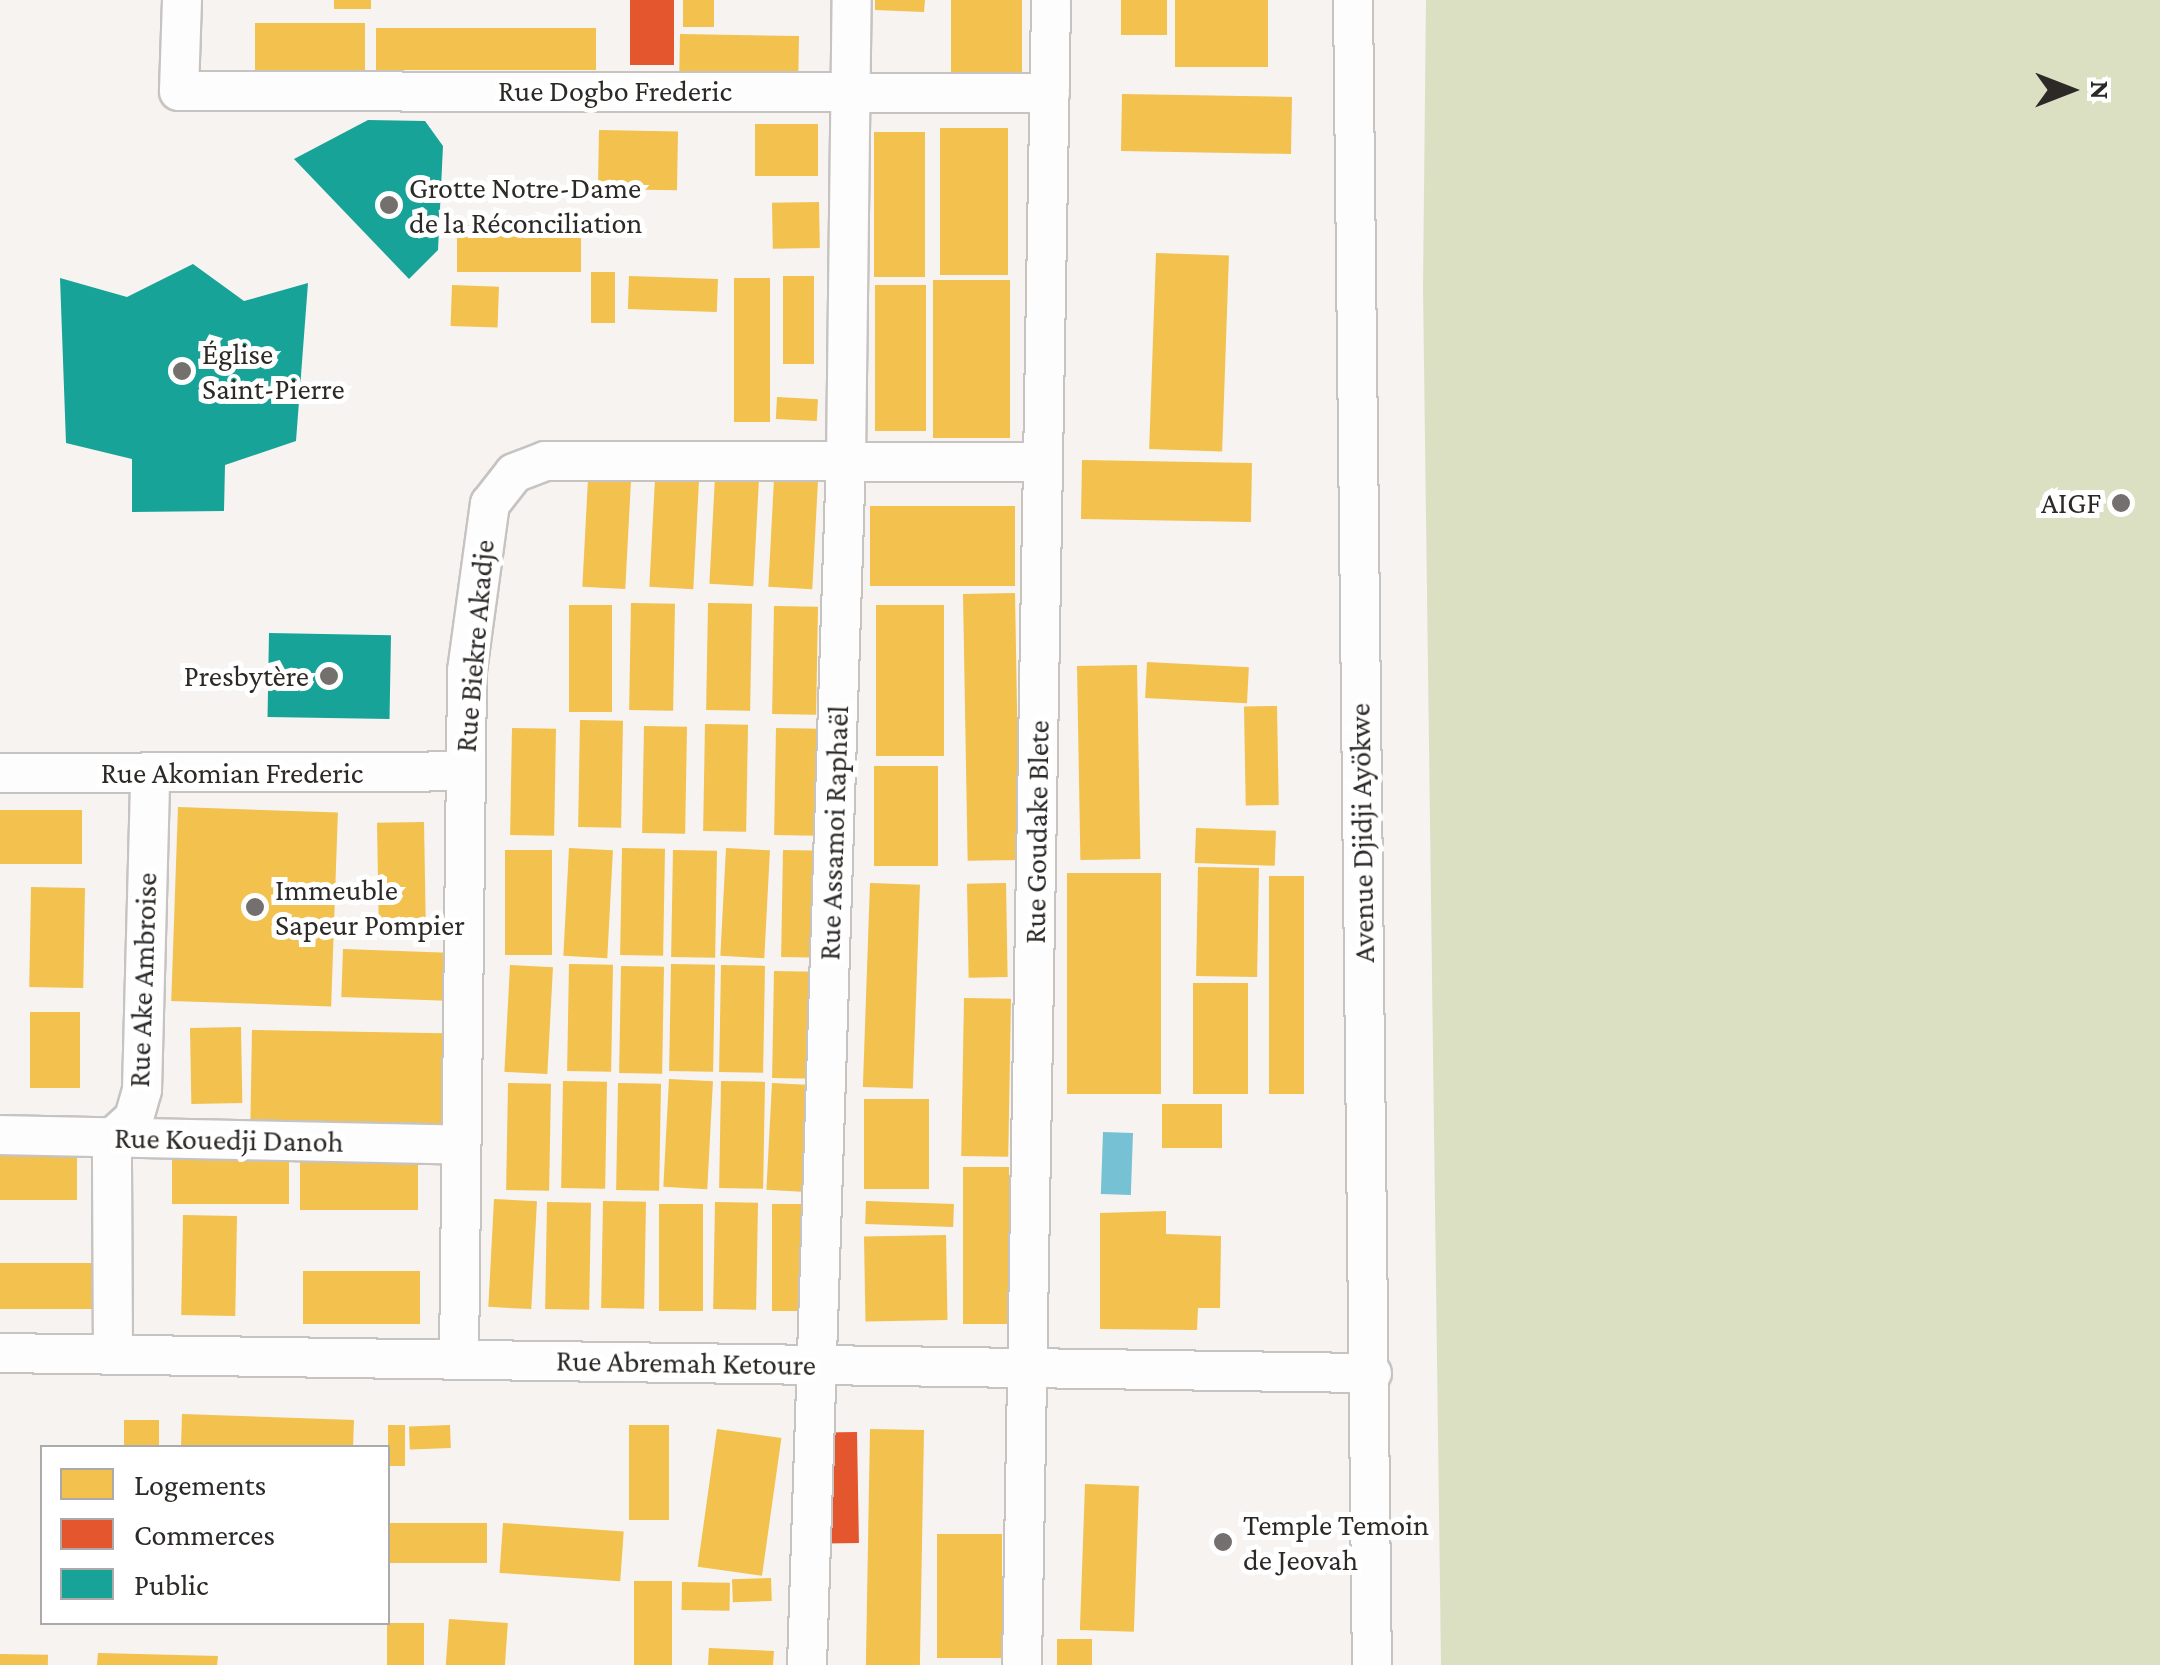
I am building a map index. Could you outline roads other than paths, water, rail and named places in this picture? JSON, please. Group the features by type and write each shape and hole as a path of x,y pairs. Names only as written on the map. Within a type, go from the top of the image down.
{"street":[{"name":"Rue Dogbo Frederic","path":"182,0 179,91 1050,93"},
{"name":"Rue Assamoi Raphaël","path":"807,1665 846,460 852,0"},
{"name":"Rue Goudake Blete","path":"1022,1665 1052,0"},
{"name":"Avenue Djidji Ayökwe","path":"1353,0 1372,1374 1372,1665"},
{"name":"Rue Biekre Akadje","path":"458,1360 464,771 482,553 490,504 514,473 545,461 1043,462"},
{"name":"Rue Akomian Frederic","path":"0,773 464,771"},
{"name":"Rue Ake Ambroise","path":"112,1138 134,1118 142,1090 150,775"},
{"name":"Rue Kouedji Danoh","path":"0,1136 458,1145"},
{"path":"112,1138 113,1354"},
{"name":"Rue Abremah Ketoure","path":"0,1352 1372,1374"}],"water":[{"path":"1103,1132 1133,1133 1131,1195 1101,1194"}],"place":[{"name":"Grotte Notre-Dame de la Réconciliation","path":"389,205"},
{"name":"Église Saint-Pierre","path":"182,371"},
{"name":"AIGF","path":"2121,503"},
{"name":"Presbytère","path":"329,676"},
{"name":"Immeuble Sapeur Pompier","path":"255,907"},
{"name":"Temple Temoin de Jeovah","path":"1223,1542"}]}
